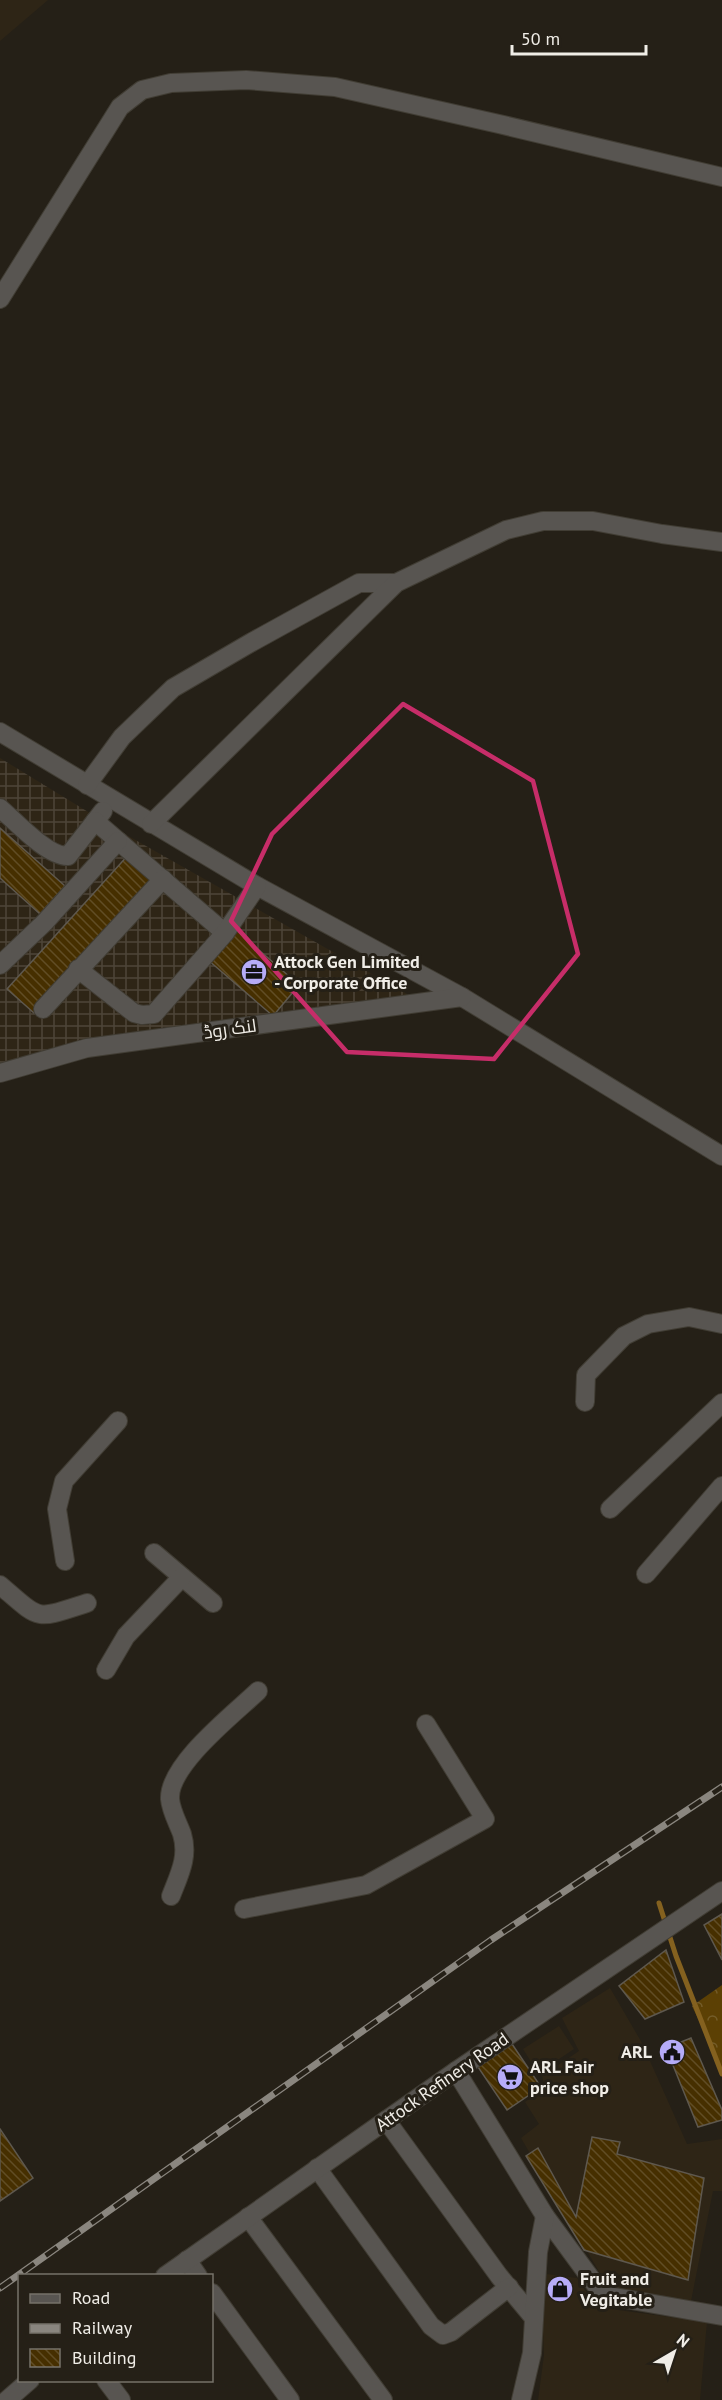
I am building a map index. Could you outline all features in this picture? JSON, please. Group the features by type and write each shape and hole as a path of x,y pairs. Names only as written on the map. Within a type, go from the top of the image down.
{"street":[{"path":"0,299 120,107 142,90 171,82 246,80 335,87 722,177"},
{"path":"151,824 396,583 506,530 543,521 593,521 722,542"},
{"path":"87,785 122,737 173,688 359,583 396,583"},
{"path":"0,732 257,886 462,997 722,1156"},
{"path":"0,808 39,842 60,856 68,856 111,800"},
{"path":"95,821 225,933"},
{"path":"0,965 45,922 118,841"},
{"path":"43,1009 163,879"},
{"path":"78,969 134,1013 148,1015 158,1009 225,933 257,886"},
{"name":"لنک روڈ","path":"0,1073 87,1048 462,997"},
{"path":"585,1402 585,1375 624,1336 648,1324 688,1317 722,1324"},
{"path":"610,1509 722,1403"},
{"path":"65,1561 57,1509 64,1481 118,1421"},
{"path":"646,1574 722,1486"},
{"path":"154,1553 213,1603"},
{"path":"106,1670 126,1636 182,1577"},
{"path":"0,1585 34,1614 42,1616 87,1603"},
{"path":"171,1896 185,1860 183,1837 170,1797 176,1777 188,1758 258,1691"},
{"path":"244,1909 366,1885 485,1819 426,1724"},
{"name":"Attock Refinery Road","path":"168,2274 456,2071 722,1891"},
{"path":"456,2071 545,2216 603,2295 722,2316"},
{"path":"386,2120 534,2318"},
{"path":"317,2168 431,2326 443,2335 451,2332 509,2287"},
{"path":"521,2400 532,2353 538,2252 545,2216"},
{"path":"248,2217 383,2400"},
{"path":"187,2260 197,2274"},
{"path":"213,2295 290,2400"},
{"path":"10,2399 28,2382"},
{"path":"107,2382 120,2400"}],"highlighted area":[{"path":"403,704 533,781 578,954 494,1059 347,1052 231,921 272,834"}],"shaded area":[{"path":"0,0 48,0 0,41"},
{"path":"0,758 116,829 416,999 0,1063"},
{"path":"610,1988 642,2043 687,2144 722,2139 722,2191 713,2191 691,2301 608,2287 521,2138 539,2124 525,2102 545,2088 542,2076 579,2051 562,2018"},
{"path":"559,2026 574,2049 538,2073 523,2049"},
{"path":"547,2274 577,2278 596,2307 707,2322 700,2400 538,2400 544,2355 542,2310"}],"green space":[{"path":"722,1985 722,2069 692,2006"}],"building":[{"path":"0,828 65,886 40,914 0,878"},
{"path":"130,853 157,878 34,1013 7,989"},
{"name":"Attock Gen Limited - Corporate Office","path":"235,929 299,985 273,1016 208,960"},
{"path":"722,1914 722,1960 704,1925"},
{"path":"666,1950 684,2002 645,2019 619,1986"},
{"path":"691,2038 722,2110 722,2120 698,2127 666,2048"},
{"name":"ARL Fair price shop","path":"512,2044 541,2087 507,2110 478,2067"},
{"path":"0,2129 33,2178 0,2201"},
{"path":"592,2137 620,2142 617,2154 704,2178 688,2280 584,2250 526,2156 538,2148 576,2217"}],"waterway":[{"path":"659,1903 676,1956 722,2074"}],"railway":[{"path":"20,2274 491,1940 722,1787"},
{"path":"0,2288 18,2275"}],"place":[{"name":"Attock Gen Limited - Corporate Office","path":"254,972"},
{"name":"ARL","path":"672,2052"},
{"name":"ARL Fair price shop","path":"510,2077"},
{"name":"Fruit and Vegitable","path":"560,2289"}]}
